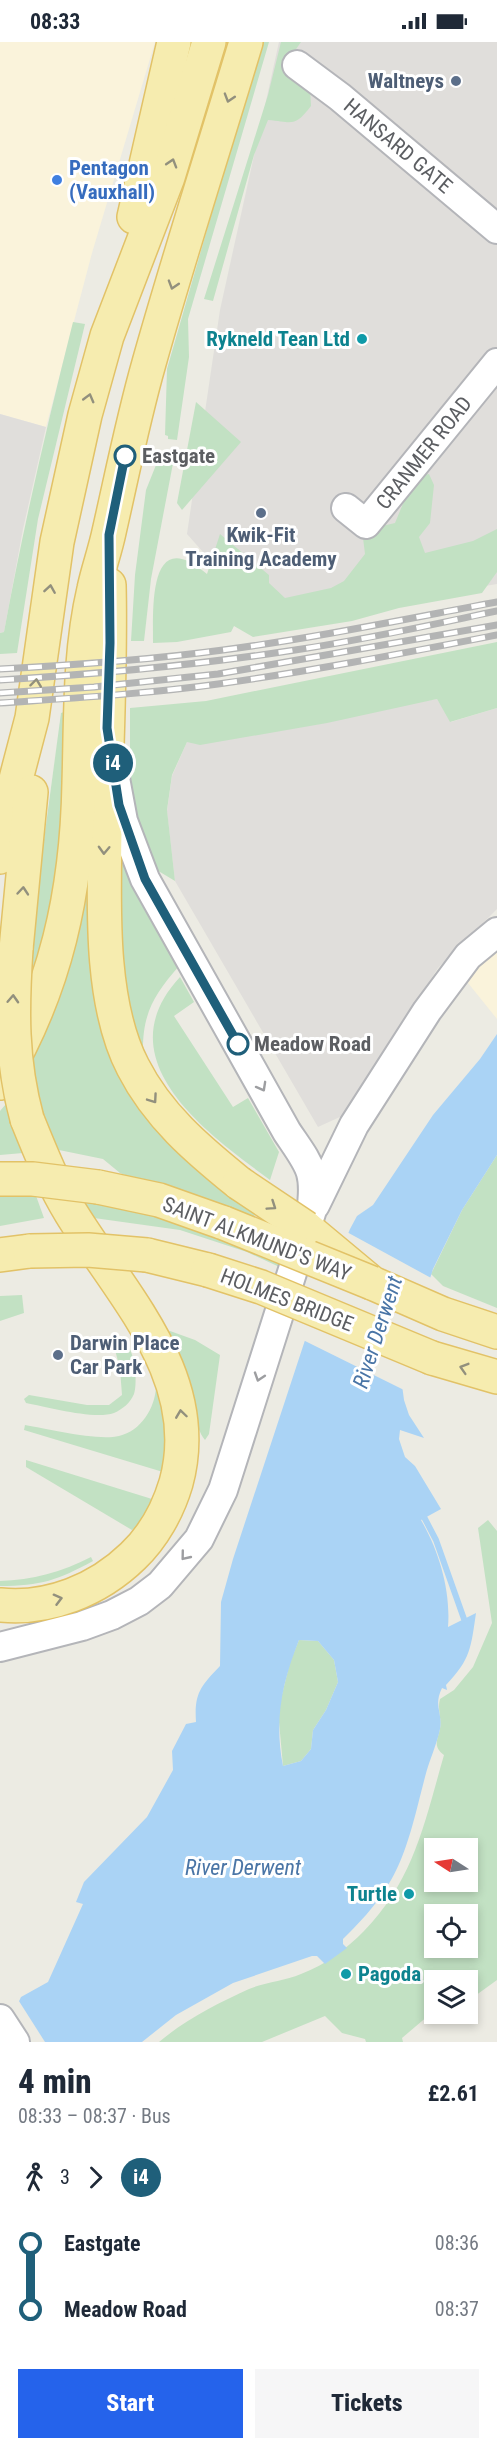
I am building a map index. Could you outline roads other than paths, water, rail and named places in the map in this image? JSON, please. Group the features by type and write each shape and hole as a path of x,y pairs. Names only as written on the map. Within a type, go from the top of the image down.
{"main road":[{"path":"0,856 11,798 32,718 57,542 74,456 106,336 174,42"},
{"path":"106,336 168,177 209,42"},
{"path":"0,1083 26,1035 50,977 68,909 78,831 84,646 93,590 109,535 134,417 246,42"},
{"path":"109,535 110,643 103,895 110,988 126,1052 153,1100 177,1129 239,1183 323,1241 372,1283 443,1314 497,1332"},
{"path":"0,1605 48,1602 71,1596 114,1573 135,1554 168,1505 179,1472 182,1422 176,1386 167,1364 63,1198 27,1119 18,1084 12,1006 31,782 32,718"},
{"name":"SAINT ALKMUND'S WAY","path":"0,1179 33,1179 98,1186 159,1200 224,1223 372,1283"},
{"name":"HOLMES BRIDGE","path":"15,1253 88,1250 147,1255 208,1270 261,1287 432,1358 497,1377"}],"street":[{"name":"HANSARD GATE","path":"297,65 340,97 497,229"},
{"name":"CRANMER ROAD","path":"346,508 366,524 497,363"},
{"path":"107,728 119,805 145,879 287,1132 304,1157"},
{"path":"0,1647 59,1633 112,1615 160,1585 199,1539 223,1490 310,1213 354,1125 426,1011 468,956 497,932"},
{"path":"310,1213 296,1171 304,1157 354,1125"},
{"path":"0,2019 15,2042"}],"water":[{"name":"River Derwent","path":"497,1034 497,1155 462,1210 433,1269 403,1363 404,1400 409,1415 424,1438 400,1430 399,1439 405,1457 415,1466 441,1509 421,1520 438,1558 446,1585 448,1627 476,1613 471,1644 465,1660 446,1685 447,1690 442,1688 439,1694 441,1723 439,1735 399,1865 378,1901 343,1939 343,1944 347,1948 325,1964 317,1956 312,1956 233,1983 176,2015 142,2042 0,2042 21,1997 48,1982 83,1904 76,1902 84,1882 147,1817 173,1770 172,1751 186,1724 196,1722 196,1704 200,1691 220,1666 221,1602 233,1559 310,1325 350,1229 357,1216 373,1205 433,1115 480,1059","holes":["299,1640 318,1641 334,1660 338,1682 326,1710 313,1730 311,1749 301,1761 283,1766 279,1733 281,1702 288,1671"]}],"waterway":[{"path":"424,1517 436,1540 464,1619"}],"railway":[{"path":"0,669 112,662 223,650 326,634 497,602"},
{"path":"0,680 148,668 258,655 371,637 497,611"},
{"path":"0,693 94,687 218,674 497,625"},
{"path":"0,703 137,693 218,684 323,668 497,635"}],"place":[{"name":"Waltneys","path":"456,81"},
{"name":"Pentagon (Vauxhall)","path":"57,180"},
{"name":"Rykneld Tean Ltd","path":"362,339"},
{"name":"Eastgate","path":"125,456"},
{"name":"Kwik-Fit Training Academy","path":"261,513"},
{"name":"Meadow Road","path":"238,1044"},
{"name":"Darwin Place Car Park","path":"58,1355"},
{"name":"Turtle","path":"409,1894"},
{"name":"Pagoda","path":"346,1974"}]}
